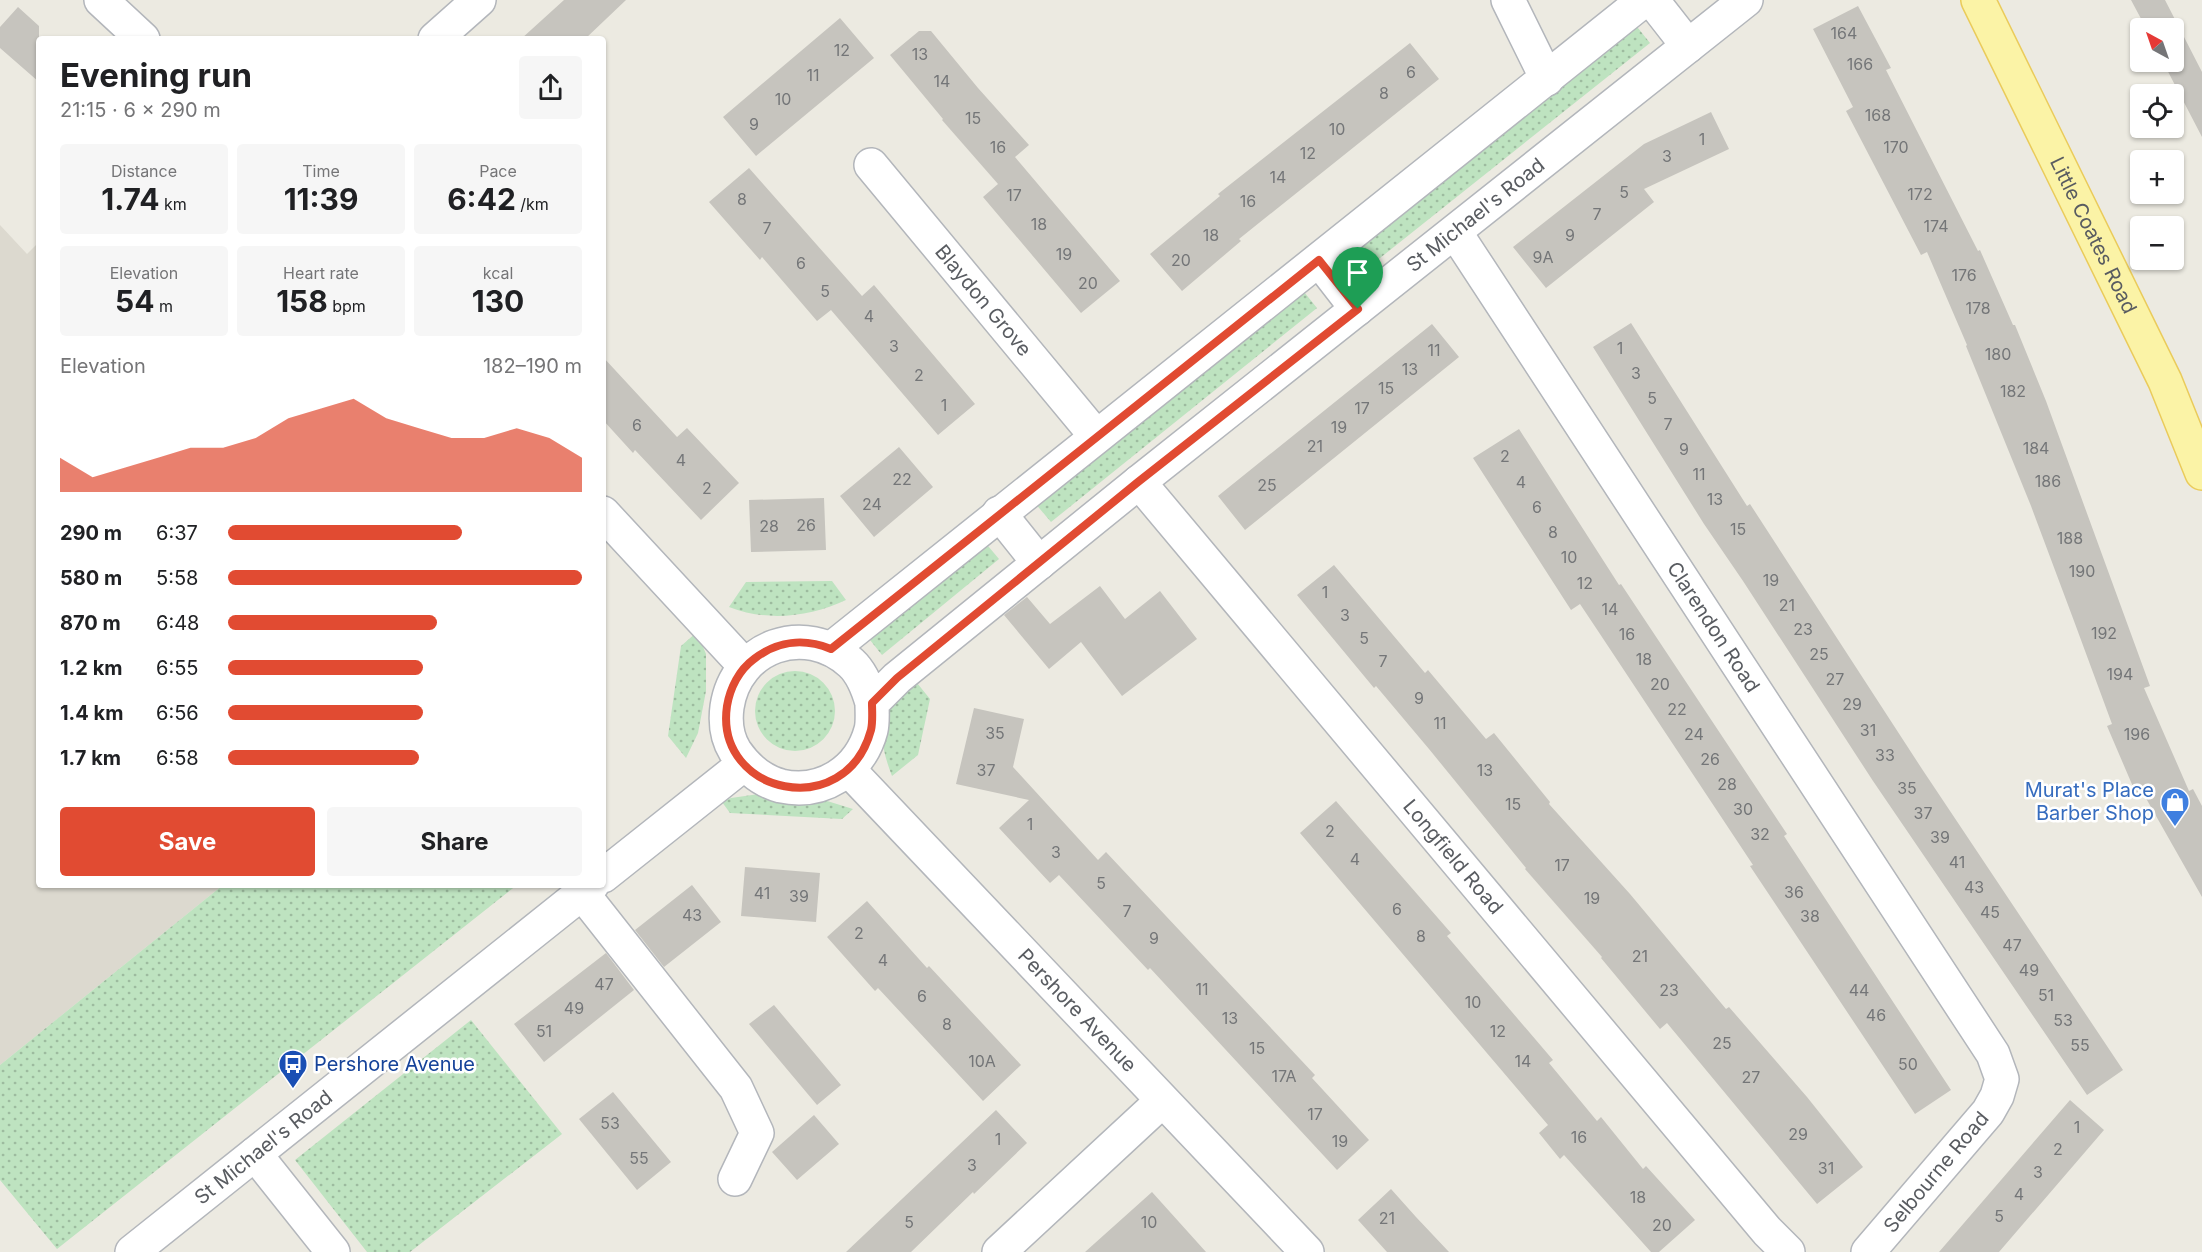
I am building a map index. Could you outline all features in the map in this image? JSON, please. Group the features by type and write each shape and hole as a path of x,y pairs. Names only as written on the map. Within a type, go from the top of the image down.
{"main road":[{"name":"Little Coates Road","path":"1978,0 2165,381 2200,462"}],"street":[{"path":"101,0 140,36"},
{"path":"438,36 478,0"},
{"path":"1508,0 1547,79"},
{"path":"831,649 1644,0"},
{"path":"1652,0 1688,46"},
{"name":"St Michael's Road","path":"872,703 897,678 1138,482 1746,0"},
{"name":"Blaydon Grove","path":"871,165 1096,436"},
{"name":"Clarendon Road","path":"1455,232 1973,1024"},
{"path":"1319,260 1358,309"},
{"name":"Longfield Road","path":"1138,482 1777,1242"},
{"path":"999,513 1039,563"},
{"path":"606,516 745,666"},
{"path":"789,642 816,643 831,649 852,664 867,686 872,703 872,729 862,752 843,775 820,786 795,789 770,783 744,764 730,742 725,718 729,693 745,666 765,650 789,642"},
{"name":"St Michael's Road","path":"606,874 744,764"},
{"name":"Pershore Avenue","path":"848,769 1307,1252"},
{"name":"St Michael's Road","path":"132,1252 588,888"},
{"path":"594,888 736,1088 757,1133 735,1179"},
{"name":"Selbourne Road","path":"1868,1252 1988,1112 1997,1096 2002,1079 1993,1054 1973,1024"},
{"path":"999,1252 1162,1101"},
{"path":"255,1154 333,1252"}],"shaded area":[{"path":"0,225 27,254 36,245 36,888 219,888 0,1065"}],"green space":[{"path":"1634,23 1650,43 1365,270 1349,249"},
{"path":"1300,287 1317,308 1051,522 1034,502"},
{"path":"983,540 999,559 882,655 866,635"},
{"path":"832,581 846,600 803,614 758,615 729,607 746,582"},
{"path":"697,632 706,654 706,691 698,733 686,758 668,736 681,646"},
{"path":"787,671 803,671 824,682 835,703 835,719 824,740 803,751 787,751 773,745 761,733 755,719 755,703 761,689 773,677"},
{"path":"913,678 930,699 918,755 892,776 883,746 884,723 895,702"},
{"path":"759,794 811,796 853,809 842,819 730,813 722,802 731,798"},
{"path":"219,888 513,888 57,1249 0,1180 0,1065"},
{"path":"471,1020 562,1134 410,1252 367,1252 295,1160"}],"building":[{"path":"564,0 626,0 588,36 524,36"},
{"path":"2131,0 2165,0 2174,18 2141,18"},
{"path":"1858,6 1891,68 1886,70 1978,251 1980,250 2013,325 2015,325 2046,401 2150,686 2144,688 2189,791 2193,789 2202,806 2202,897 2143,793 2137,796 2107,726 2112,724 2031,506 1967,345 1927,252 1921,255 1846,111 1853,107 1813,29"},
{"path":"18,7 39,26 39,36 36,36 36,79 0,48 0,27"},
{"path":"840,18 874,58 756,156 723,117"},
{"path":"919,31 931,31 1029,145 1015,157 1120,281 1081,313 983,197 998,184 942,120 890,55"},
{"path":"2184,37 2202,72 2202,137 2184,102 2184,84 2174,84 2168,72 2184,72"},
{"path":"1410,43 1439,79 1239,239 1241,241 1182,291 1150,254 1220,196 1218,194"},
{"path":"1711,112 1729,149 1644,189 1654,202 1546,288 1513,247 1644,144"},
{"path":"749,168 862,296 874,285 975,404 938,435 831,310 817,321 762,257 760,260 709,202"},
{"path":"1631,323 1747,506 1750,504 1922,769 2123,1070 2087,1095 1873,781 1704,524 1593,347"},
{"path":"1432,324 1459,357 1245,530 1218,496"},
{"path":"606,360 677,437 687,428 739,483 701,520 635,450 633,453 606,423"},
{"path":"1519,429 1619,585 1621,584 1787,834 1784,836 1951,1090 1915,1114 1580,604 1571,610 1473,458"},
{"path":"899,447 933,487 874,537 840,496"},
{"path":"824,498 826,550 751,552 749,500"},
{"path":"1334,565 1425,673 1428,670 1486,739 1494,733 1550,802 1549,804 1630,894 1726,1009 1729,1007 1807,1097 1863,1167 1817,1204 1667,1023 1660,1029 1602,957 1525,869 1429,749 1376,686 1374,688 1297,595"},
{"path":"1100,586 1125,619 1160,591 1197,639 1122,696 1081,642 1049,669 1004,615 1027,597 1050,624"},
{"path":"974,708 1024,719 1013,767 1098,860 1106,852 1315,1075 1312,1078 1369,1140 1337,1170 1150,968 1148,970 1059,875 1050,883 999,828 1029,800 956,784"},
{"path":"1336,801 1451,933 1447,936 1553,1060 1549,1063 1597,1121 1601,1117 1643,1169 1646,1166 1695,1220 1659,1252 1651,1252 1564,1155 1560,1159 1539,1133 1548,1125 1300,833"},
{"path":"745,867 820,873 816,922 741,916"},
{"path":"692,885 721,922 664,967 635,930"},
{"path":"867,901 927,968 929,966 1021,1065 983,1101 878,988 875,991 827,937"},
{"path":"606,953 634,990 544,1062 514,1024"},
{"path":"774,1005 841,1085 817,1105 749,1024"},
{"path":"613,1092 671,1162 637,1190 579,1119"},
{"path":"2070,1100 2104,1130 1999,1252 1939,1252"},
{"path":"996,1110 1027,1143 974,1194 973,1192 911,1252 846,1252"},
{"path":"814,1115 839,1144 797,1180 772,1152"},
{"path":"1391,1189 1449,1252 1387,1252 1358,1220"},
{"path":"1152,1192 1206,1252 1085,1252"}],"place":[{"name":"Murat's Place Barber Shop","path":"2175,828"},
{"name":"Pershore Avenue","path":"293,1090"}],"route":[{"path":"1319,260 1358,309 1138,482 897,678 872,703 872,729 862,752 843,775 820,786 795,789 770,783 744,764 730,742 725,718 729,693 745,666 765,650 789,642 816,643 831,649 1319,260"}]}
